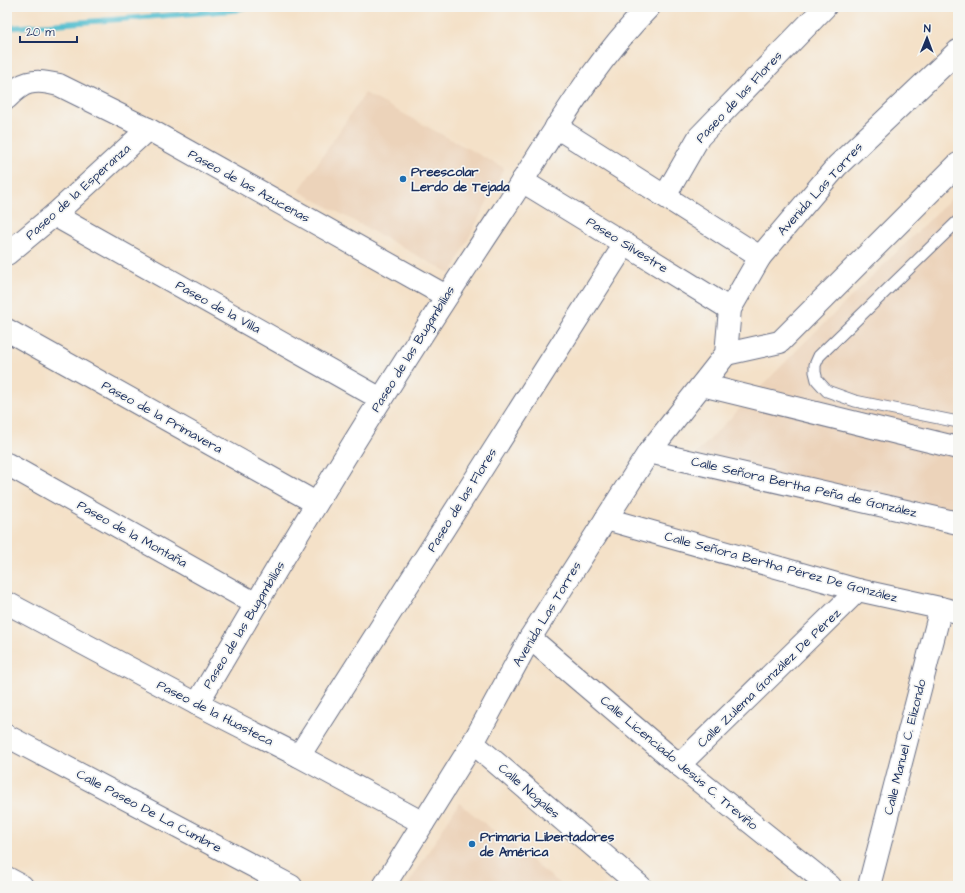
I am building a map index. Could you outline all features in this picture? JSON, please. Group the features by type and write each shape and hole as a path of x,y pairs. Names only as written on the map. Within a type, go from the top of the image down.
{"street":[{"name":"Paseo de las Flores","path":"665,196 699,138 825,7"},
{"name":"Paseo de las Bugambilias","path":"197,704 316,503 446,296 591,76 645,9"},
{"name":"Avenida Las Torres","path":"384,886 473,743 530,638 649,452 726,354 730,309 760,257 837,166 958,51"},
{"name":"Paseo de las Azucenas","path":"7,98 20,86 29,82 49,82 59,85 148,130 446,296"},
{"path":"556,127 760,257"},
{"name":"Paseo de la Esperanza","path":"7,254 54,215 148,130"},
{"path":"726,354 780,342 958,164"},
{"name":"Paseo Silvestre","path":"522,181 730,309"},
{"name":"Paseo de la Villa","path":"54,215 381,399"},
{"name":"Paseo de las Flores","path":"299,756 625,244"},
{"name":"Paseo de la Primavera","path":"7,330 316,503"},
{"path":"702,385 958,448"},
{"name":"Calle Señora Bertha Peña de González","path":"649,452 958,523"},
{"name":"Paseo de la Montaña","path":"7,464 256,604"},
{"name":"Calle Señora Bertha Pérez De González","path":"606,519 858,590 949,610"},
{"name":"Calle Zulema González De Pérez","path":"679,765 858,590"},
{"name":"Calle Manuel C. Elizondo","path":"870,886 949,610"},
{"name":"Paseo de la Huasteca","path":"11,613 197,704 299,756 424,823"},
{"name":"Calle Licenciado Jesús C. Treviño","path":"530,638 679,765 830,886"},
{"name":"Calle Paseo De La Cumbre","path":"7,736 291,886"},
{"name":"Calle Nogales","path":"473,743 640,886"},
{"path":"7,878 22,886"}],"lane":[{"path":"958,221 819,356 815,365 817,380 828,391 854,401 958,422"}],"shaded area":[{"name":"Preescolar Lerdo de Tejada","path":"365,93 504,168 451,274 299,191"},
{"path":"958,192 958,532 678,472 800,347"},
{"name":"Primaria Libertadores de América","path":"459,803 563,886 407,886"}],"waterway":[{"path":"7,28 236,10 245,7"}],"place":[{"name":"Preescolar Lerdo de Tejada","path":"403,179"},
{"name":"Primaria Libertadores de América","path":"472,844"}]}
